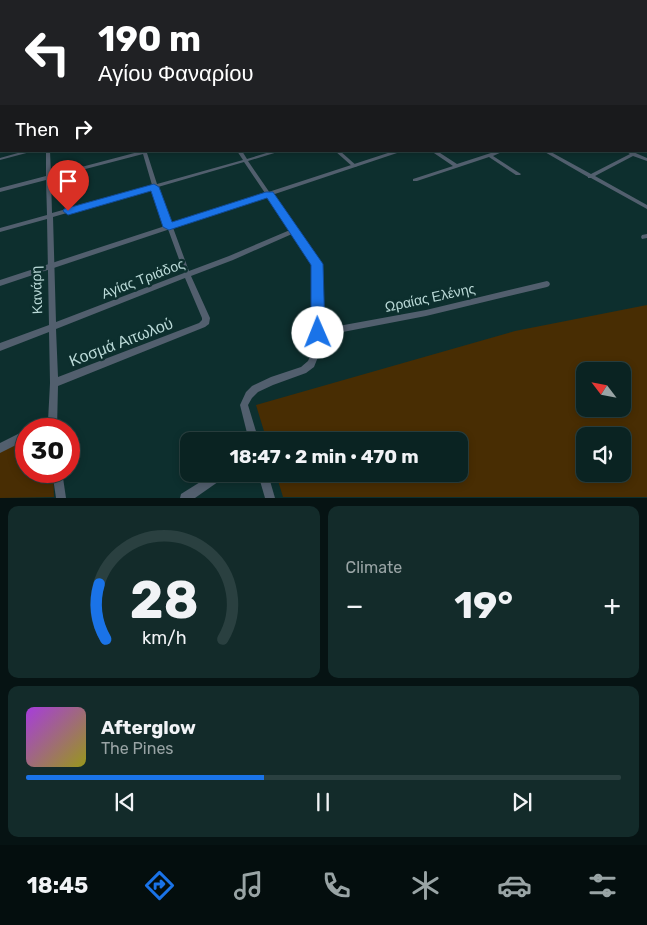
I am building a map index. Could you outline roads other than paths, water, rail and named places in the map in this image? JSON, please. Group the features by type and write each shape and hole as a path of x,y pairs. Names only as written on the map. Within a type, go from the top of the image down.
{"street":[{"path":"0,158 27,152"},
{"name":"Κανάρη","path":"48,152 54,383 52,418"},
{"path":"0,190 145,152 154,187 186,276"},
{"path":"241,152 317,264 318,333 316,352 308,367 271,381 249,394 244,405 252,432"},
{"path":"0,230 276,152"},
{"path":"339,152 355,166"},
{"path":"0,283 397,152"},
{"path":"435,152 455,166"},
{"path":"415,180 499,152"},
{"path":"548,152 647,207"},
{"path":"590,177 630,152 647,160"},
{"path":"489,155 518,174"},
{"name":"Αγίας Τριάδος","path":"0,347 186,276 294,231"},
{"name":"Κοσμά Αιτωλού","path":"54,383 204,324 207,320 186,276"},
{"name":"Ωραίας Ελένης","path":"318,333 426,313 547,284"},
{"path":"0,448 15,441"},
{"path":"185,498 210,482"},
{"path":"266,482 270,498"},
{"path":"59,483 61,498"}]}
